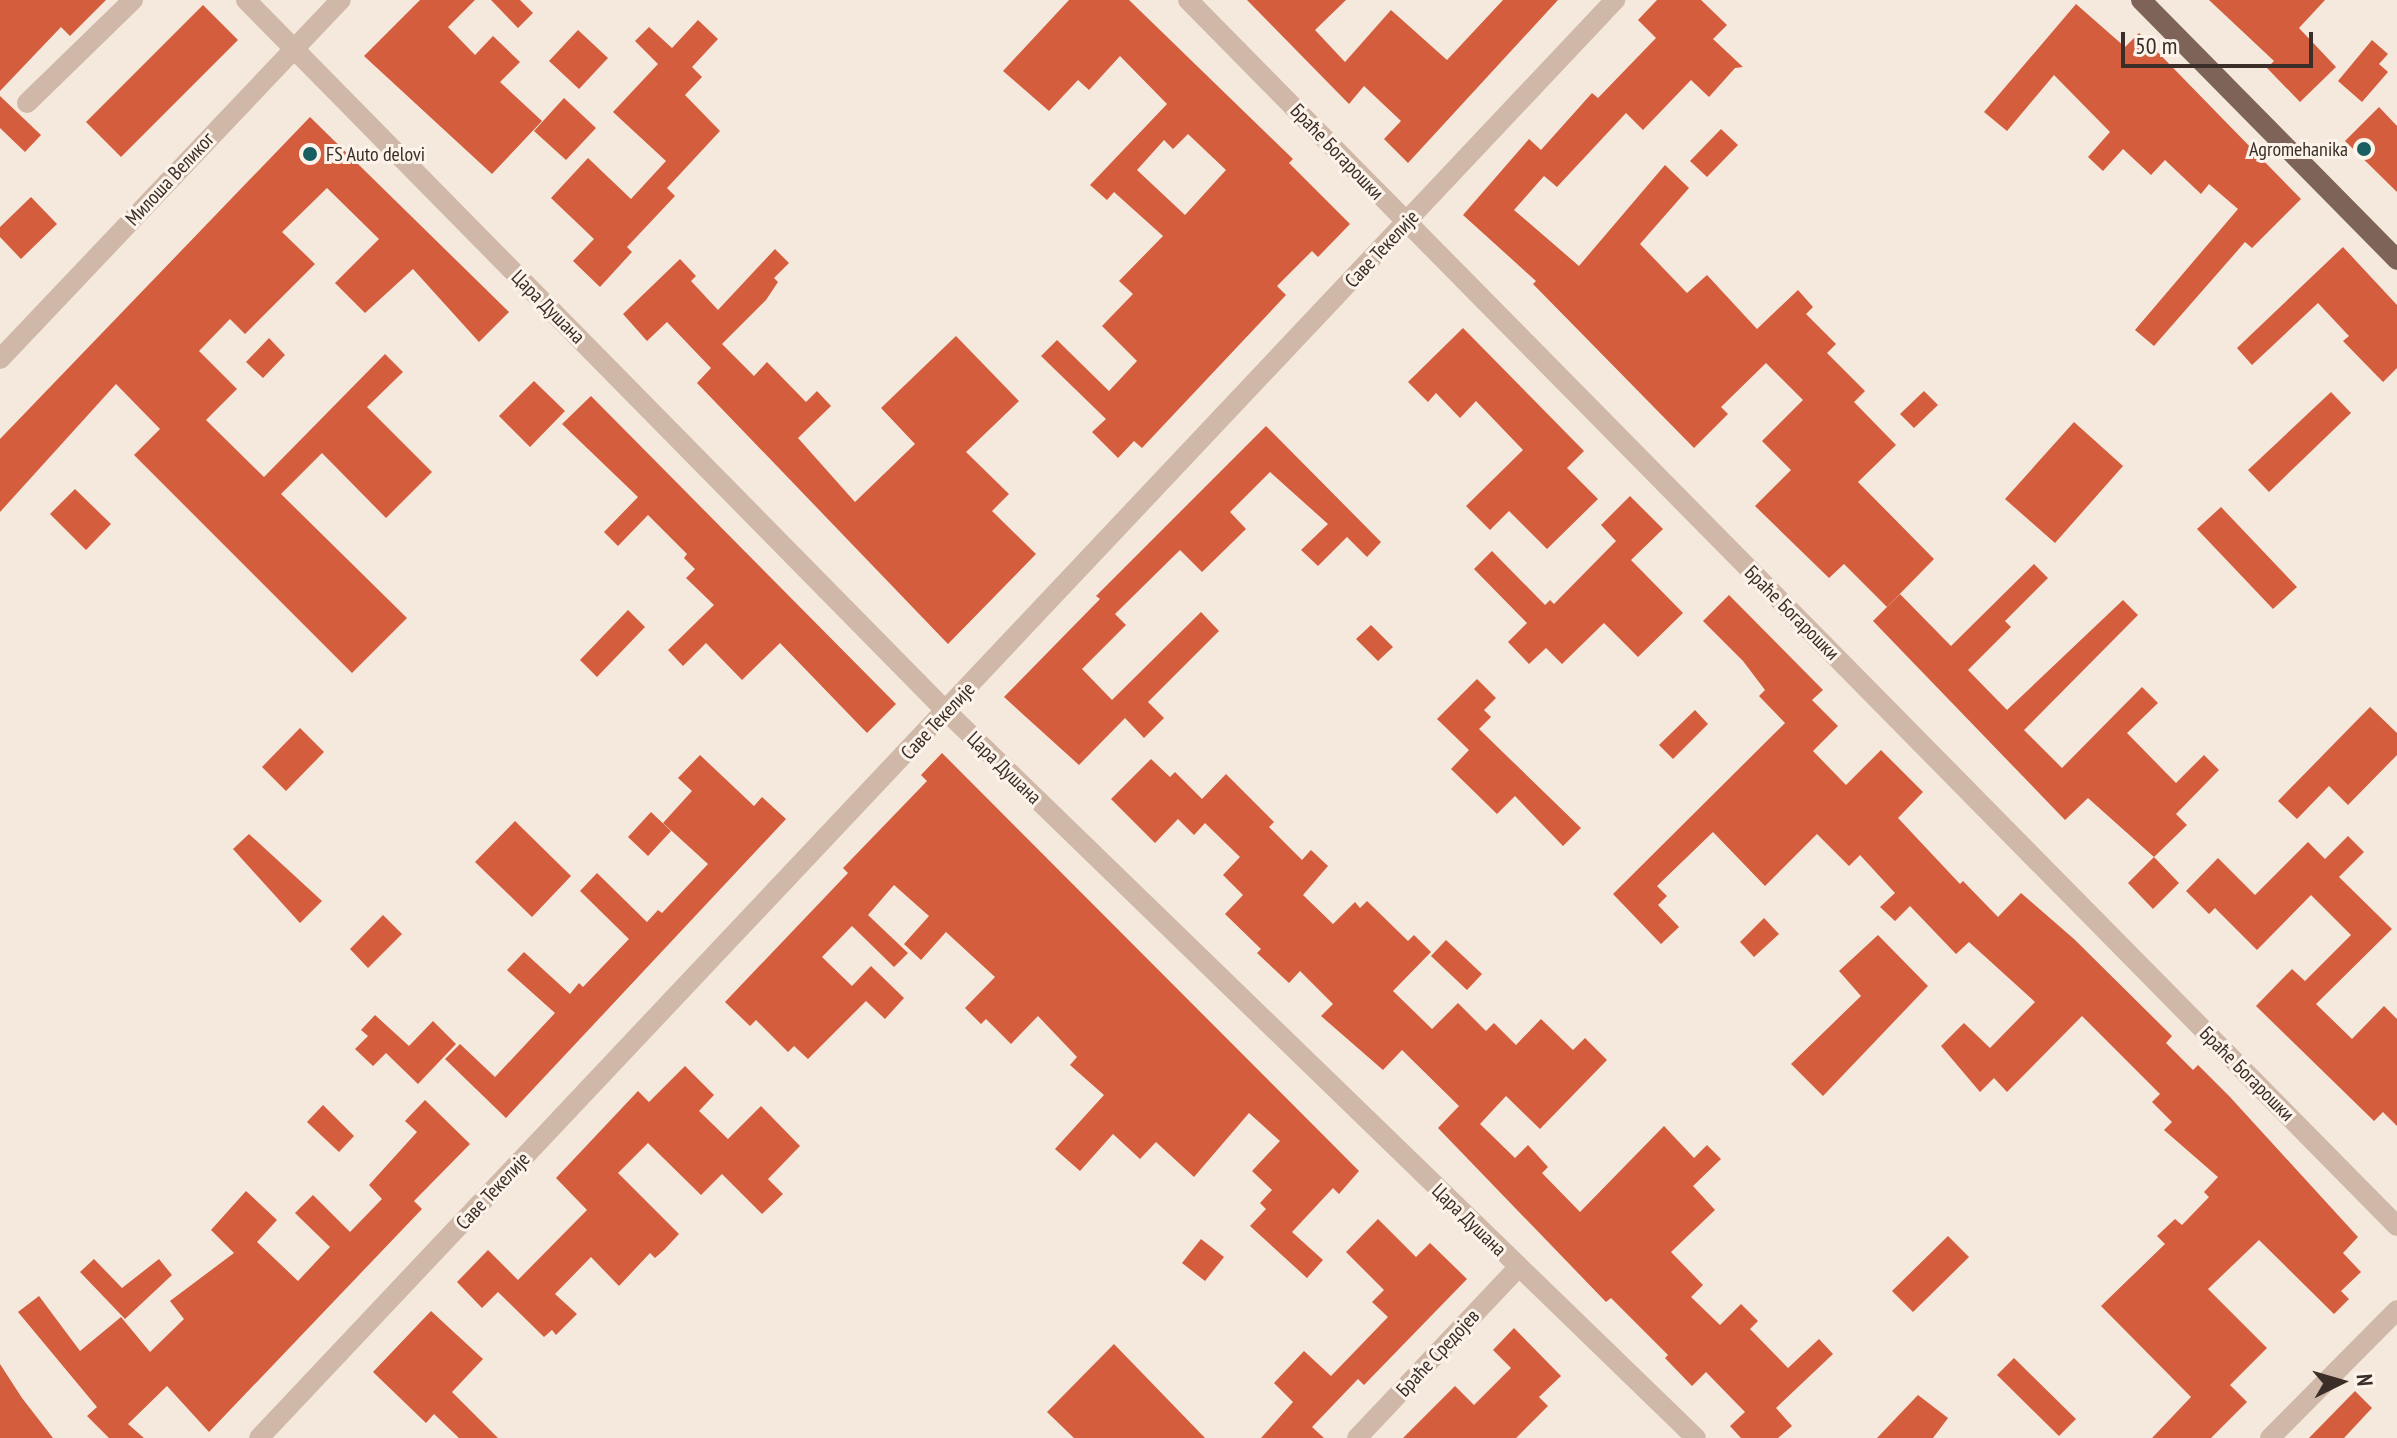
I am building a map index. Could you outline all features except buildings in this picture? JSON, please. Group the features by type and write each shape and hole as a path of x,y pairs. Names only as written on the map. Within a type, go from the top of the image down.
{"main road":[{"path":"2141,0 2397,260"}],"street":[{"path":"27,103 133,0"},
{"name":"Цара Душана","path":"246,0 947,712 1696,1438"},
{"name":"Милоша Великог","path":"0,359 341,0"},
{"name":"Браће Богарошки","path":"1188,0 2397,1226"},
{"name":"Саве Текелије","path":"259,1438 947,712 1615,0"},
{"name":"Браће Средојев","path":"1357,1438 1518,1268"},
{"path":"2270,1438 2397,1310"}],"place":[{"name":"Agromehanika","path":"2364,149"},
{"name":"FS Auto delovi","path":"310,154"}]}
